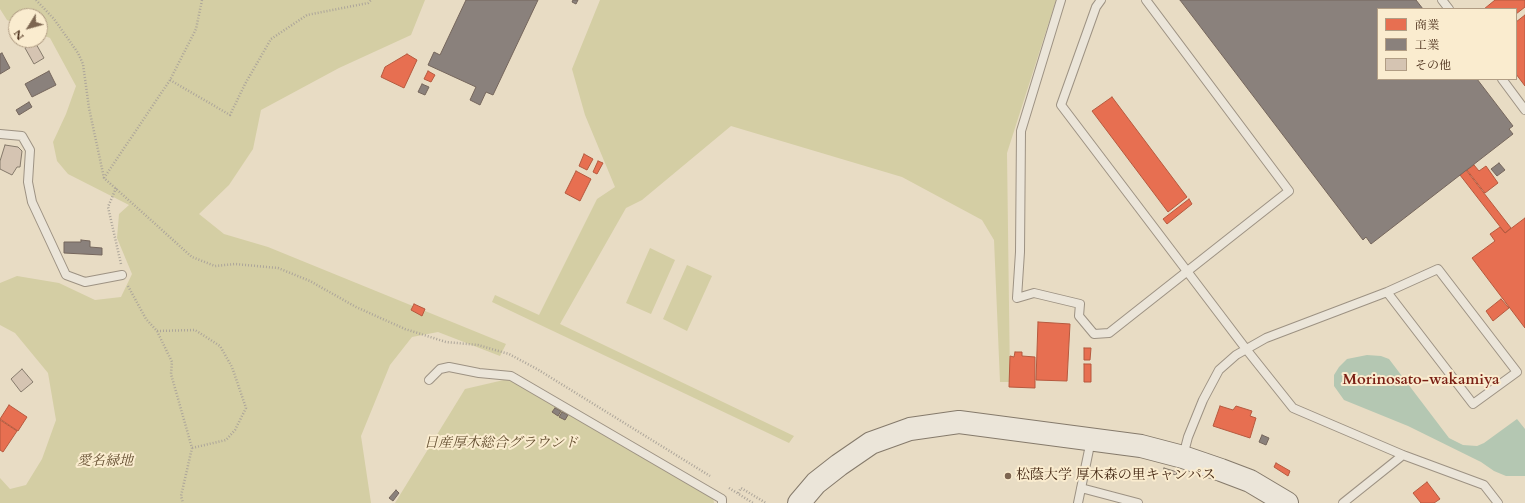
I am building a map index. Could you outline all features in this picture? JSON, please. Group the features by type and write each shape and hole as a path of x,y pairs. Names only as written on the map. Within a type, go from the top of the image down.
{"street":[{"path":"799,503 816,483 838,465 871,444 910,429 959,422 1141,446 1183,457 1250,481 1287,503"}],"lane":[{"path":"1061,0 1021,131 1020,244 1017,298 1034,293 1080,304 1079,316 1094,334 1109,333 1290,191 1146,0"},
{"path":"1101,0 1096,7 1061,104 1246,349 1294,408 1403,455 1484,485 1498,503"},
{"path":"1442,0 1448,8"},
{"path":"1503,80 1525,110"},
{"path":"0,134 22,136 30,150 28,182 32,202 66,275 85,282 122,274"},
{"path":"1183,457 1188,437 1203,400 1219,370 1246,349 1266,338 1387,292 1438,269 1517,372 1473,404 1387,292"},
{"path":"429,380 440,369 449,366 479,373 511,376 722,499 722,503"},
{"path":"1078,503 1091,439"},
{"path":"1343,503 1403,455"},
{"path":"1081,488 1138,503"},
{"path":"1105,494 1108,503"}],"path":[{"path":"36,0 54,19 78,53 83,64 89,108 104,178 192,257 214,266 235,264 278,268 310,281 356,307 405,330 419,334"},
{"path":"104,178 170,80 196,29 202,0"},
{"path":"170,80 230,115 245,84 271,39 308,15 368,3 371,0"},
{"path":"116,188 108,207 122,274 137,304 157,331 172,362 171,374 192,448 181,496 183,503"},
{"path":"157,331 195,330 220,346 232,367 246,408 236,430 226,440 192,448"},
{"path":"738,493 741,488 766,503"},
{"path":"748,500 753,503"}],"green space":[{"name":"愛名緑地","path":"0,0 425,0 411,35 339,68 261,110 253,149 229,185 199,214 224,234 268,247 506,344 500,356 438,332 412,337 390,365 361,436 371,503 0,503 0,478 10,489 26,485 42,459 56,420 48,373 15,333 0,325 0,283 17,276 59,283 95,300 121,297 132,274 117,238 119,214 129,205 68,174 57,161 53,142 66,114 76,86 50,38 48,37 48,8 8,8 8,20 0,9"},
{"path":"600,0 1056,0 1007,153 1010,382 1000,382 994,240 982,220 902,177 731,126 642,200 626,208 560,324 794,436 789,443 492,302 495,295 539,315 597,199 615,187 585,115 572,69"},
{"path":"650,248 675,260 651,314 626,303"},
{"path":"687,265 712,276 687,331 663,319"},
{"name":"日産厚木総合グラウンド","path":"508,379 713,496 714,503 395,503 465,389"}],"shaded area":[{"path":"1367,355 1381,356 1389,359 1449,438 1463,445 1477,446 1484,443 1517,419 1525,429 1525,476 1506,476 1494,471 1481,462 1408,426 1344,400 1334,386 1334,375 1347,359"}],"building: 商業":[{"path":"1495,0 1525,0 1525,7 1517,13 1517,8 1485,8"},
{"path":"1525,15 1525,86 1517,75 1517,21"},
{"path":"407,54 417,60 404,88 381,77 385,67"},
{"path":"428,71 435,75 431,82 424,79"},
{"path":"1112,97 1187,197 1168,212 1092,111"},
{"path":"584,154 593,159 587,170 579,166"},
{"path":"598,161 603,163 597,174 593,172"},
{"path":"1474,165 1479,171 1486,166 1498,183 1485,193 1467,170"},
{"path":"1466,170 1511,228 1505,233 1460,175"},
{"path":"576,171 591,179 580,201 565,193"},
{"path":"1189,199 1192,204 1167,224 1163,219"},
{"path":"1525,218 1525,328 1472,258 1495,241 1490,234 1500,227 1505,233"},
{"path":"1501,299 1509,308 1493,321 1486,311"},
{"path":"414,304 425,309 422,316 411,310"},
{"path":"1038,322 1070,324 1067,381 1036,380"},
{"path":"1084,348 1091,348 1090,360 1084,360"},
{"path":"1015,352 1022,352 1022,356 1035,357 1035,388 1009,387 1010,356 1014,357"},
{"path":"1084,364 1091,364 1091,382 1084,382"},
{"path":"9,405 27,417 18,431 0,419"},
{"path":"1220,406 1233,410 1236,406 1252,411 1250,416 1256,418 1250,438 1213,426"},
{"path":"0,420 17,431 3,452 0,450"},
{"path":"1276,463 1290,471 1288,476 1274,467"},
{"path":"1427,482 1440,499 1434,503 1421,503 1413,493"}],"building: 工業":[{"path":"466,0 538,0 493,95 486,92 480,105 470,100 476,87 428,65 434,52 440,55"},
{"path":"573,0 578,0 576,4 572,2"},
{"path":"1180,0 1416,0 1422,8 1377,8 1377,80 1478,80 1513,126 1509,129 1513,134 1371,244 1366,237 1363,240"},
{"path":"2,53 10,68 0,74 0,54"},
{"path":"49,71 56,85 32,97 25,84"},
{"path":"422,84 429,87 425,95 418,92"},
{"path":"29,102 32,107 19,115 16,110"},
{"path":"1499,163 1505,170 1497,176 1491,169"},
{"path":"81,240 90,241 90,247 102,248 102,255 64,253 64,242 81,242"},
{"path":"555,408 561,411 558,416 552,412"},
{"path":"562,412 568,415 565,420 559,417"},
{"path":"1262,435 1269,438 1266,445 1259,442"},
{"path":"396,490 399,493 393,501 389,498"}],"building: その他":[{"path":"25,48 38,48 44,58 34,64"},
{"path":"5,145 18,147 22,151 20,167 17,167 12,175 0,169 0,161"},
{"path":"22,369 33,382 21,392 11,379"},
{"path":"1164,468 1177,472 1176,475 1163,471"}],"place":[{"name":"松蔭大学 厚木森の里キャンパス","path":"1008,476"}],"district":[{"name":"Morinosato-wakamiya","path":"1421,381"}]}
